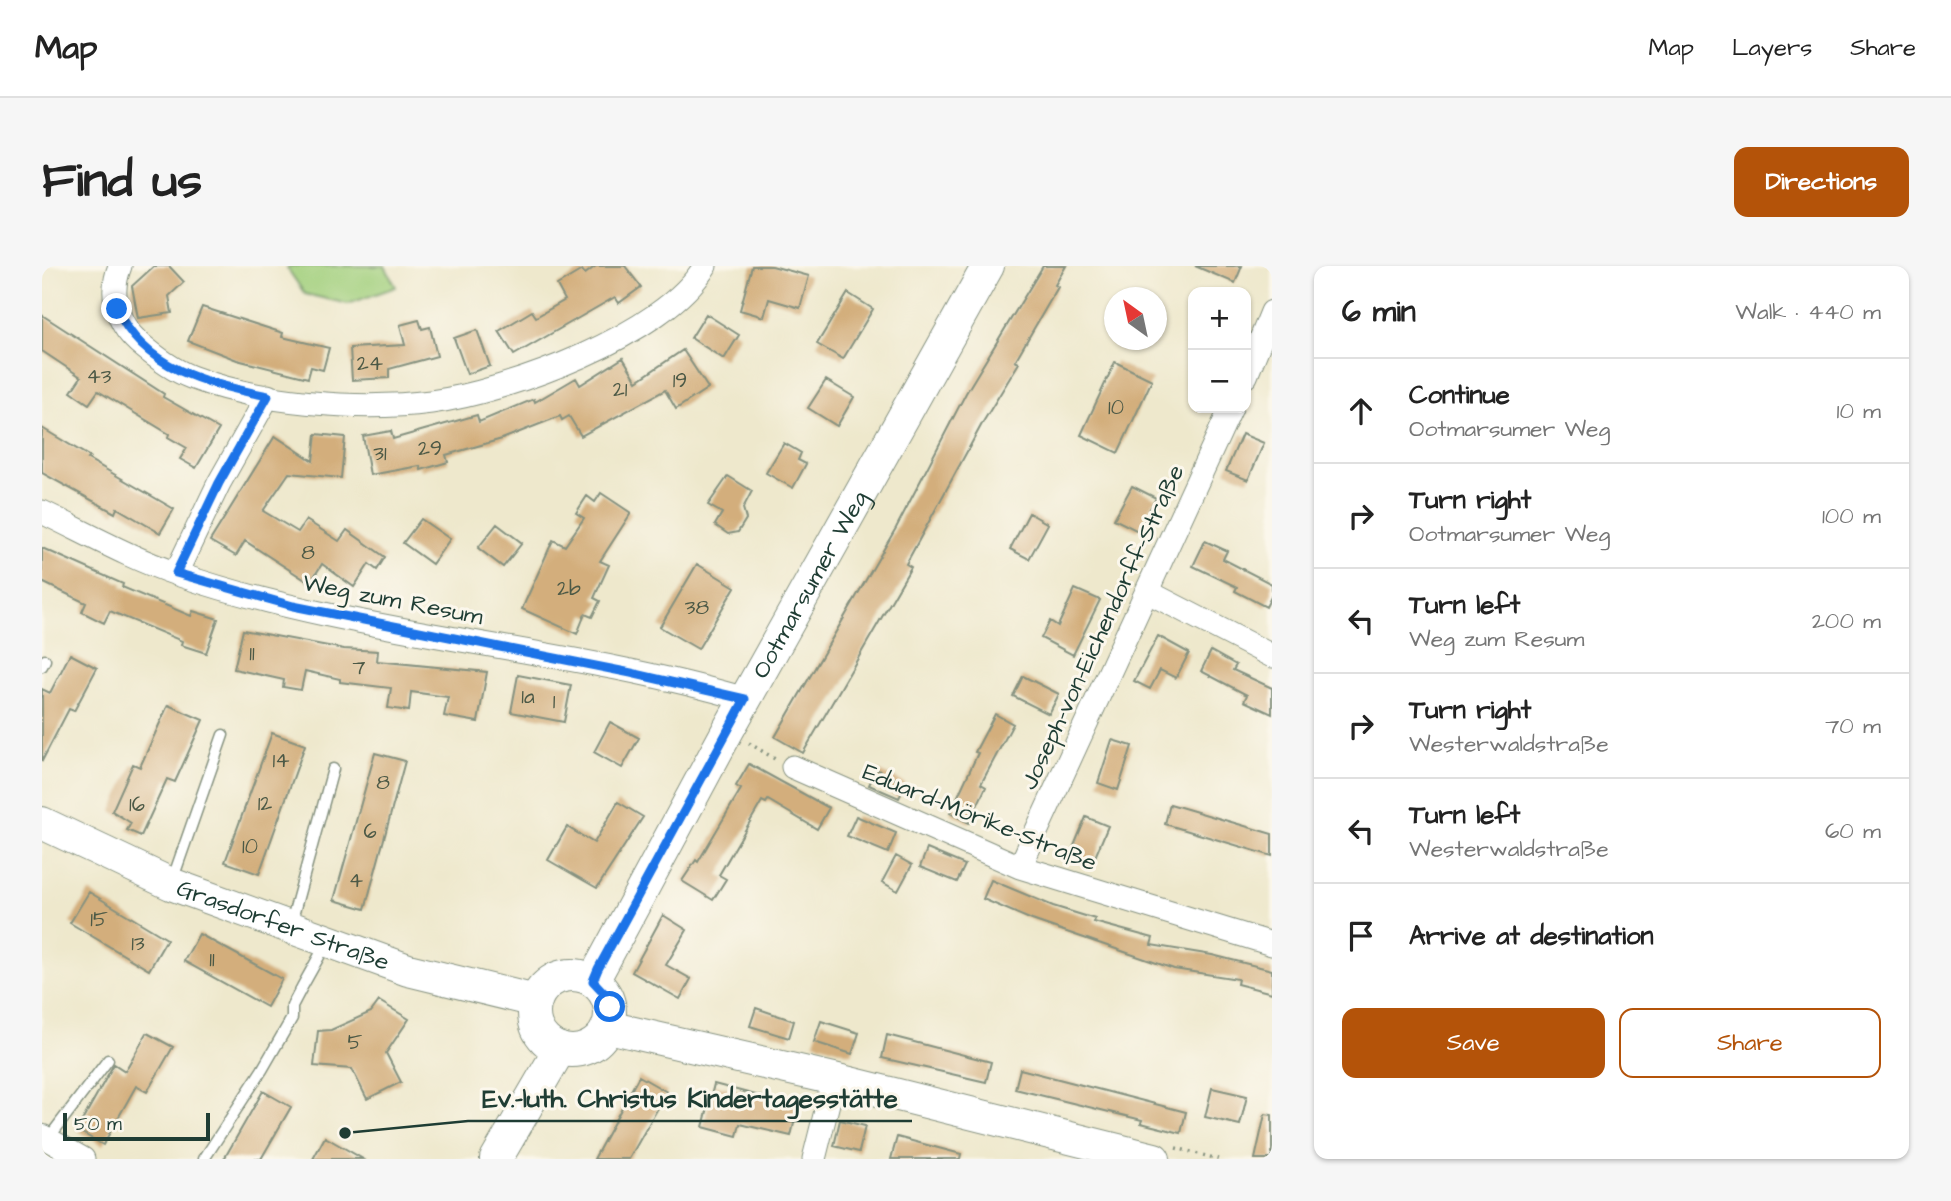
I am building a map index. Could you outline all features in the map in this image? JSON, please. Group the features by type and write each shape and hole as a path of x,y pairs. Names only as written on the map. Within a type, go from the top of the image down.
{"street":[{"path":"120,266 113,283 117,309 126,331 148,350 188,376 225,388 268,396 321,402 394,405 475,394 557,366 631,330 681,294 705,266"},
{"name":"Ootmarsumer Weg","path":"596,975 745,699 988,266"},
{"path":"1251,370 1265,353 1272,312"},
{"path":"176,573 219,483 268,396"},
{"name":"Joseph-von-Eichendorff-Straße","path":"1020,867 1229,413"},
{"name":"Weg zum Resum","path":"42,512 176,573 293,606 617,670 745,699"},
{"path":"1148,592 1272,656"},
{"name":"Eduard-Mörike-Straße","path":"793,767 1020,867 1272,944"},
{"name":"Grasdorfer Straße","path":"42,823 171,884 408,970 529,999"},
{"path":"557,1054 541,1035 529,999 553,980 566,975 596,975 607,996 613,1028"},
{"path":"496,1159 557,1054 583,1049 613,1028 834,1079 1077,1147 1143,1158"},
{"path":"814,1159 834,1079"},
{"path":"45,1138 83,1159"}],"lane":[{"path":"171,884 223,735"},
{"path":"290,926 333,769"},
{"path":"204,1159 292,1018 292,1006 328,940"},
{"path":"45,1138 108,1060"}],"path":[{"path":"728,730 793,767"},
{"path":"574,961 596,975 617,992 621,1017 605,1048 589,1058 572,1062 557,1054 535,1048 523,1030 536,974 548,967 574,961"}],"green space":[{"path":"385,266 396,287 348,304 305,294 287,268"}],"building":[{"path":"154,266 169,266 184,282 169,296 172,313 138,318 132,286"},
{"path":"596,266 625,266 641,287 619,303 615,297 514,355 499,331 532,311 536,317 565,300 557,285 582,270 585,274"},
{"path":"752,266 772,266 809,276 800,308 769,299 764,317 740,310"},
{"path":"1043,266 1066,266 1055,285 1058,287 1015,361 1019,363 983,422 906,564 911,567 803,753 775,737 896,528 966,393"},
{"path":"1195,266 1242,266 1235,283"},
{"path":"848,293 873,309 843,359 817,344"},
{"path":"202,307 283,333 282,337 329,348 323,370 311,367 308,378 237,360 188,341"},
{"path":"706,314 739,335 724,359 691,338"},
{"path":"42,315 164,394 163,397 219,429 196,468 180,459 187,448 168,437 169,434 98,391 89,404 71,392 81,377 42,351"},
{"path":"419,320 422,329 430,327 437,356 389,369 389,378 352,380 350,348 405,345 400,325"},
{"path":"477,330 490,366 467,374 454,338"},
{"path":"683,350 708,388 676,409 665,390 581,436 569,416 562,420 560,416 502,439 446,455 448,462 421,470 420,466 370,475 363,436 391,431 393,439 477,415 479,422 534,399 535,402 576,378 580,385 623,358 637,381"},
{"path":"1115,362 1152,380 1118,453 1081,435"},
{"path":"826,380 854,397 837,426 808,408"},
{"path":"42,428 90,457 88,459 174,509 160,533 117,508 115,513 42,473"},
{"path":"316,434 345,437 341,478 289,473 263,511 298,532 306,520 339,541 347,530 385,557 377,570 369,564 354,587 322,564 310,583 245,541 236,556 210,541 275,436 313,461"},
{"path":"1242,434 1264,443 1248,480 1226,471"},
{"path":"784,443 801,453 798,460 806,464 793,488 766,473"},
{"path":"728,476 752,491 743,508 746,519 738,532 728,534 715,525 722,513 708,505"},
{"path":"1132,486 1156,498 1138,531 1114,519"},
{"path":"601,493 631,513 600,561 609,565 594,598 600,601 592,617 585,614 577,634 522,609 553,540 565,546 584,518 576,513 587,496 595,502"},
{"path":"1029,513 1048,524 1029,559 1010,549"},
{"path":"421,519 450,539 432,564 403,543"},
{"path":"497,524 522,543 503,567 478,548"},
{"path":"1205,541 1227,551 1223,559 1272,584 1272,595 1266,607 1235,591 1237,587 1193,566"},
{"path":"42,548 123,584 122,587 191,616 193,611 218,619 206,653 181,645 182,641 110,611 104,623 82,612 86,603 42,582"},
{"path":"697,564 735,587 698,649 660,627"},
{"path":"1075,589 1100,600 1073,655 1041,638 1050,621 1058,626"},
{"path":"243,630 344,649 378,651 377,661 487,672 478,722 444,716 448,697 411,692 409,711 388,708 391,688 340,682 340,679 305,671 301,690 283,687 284,680 234,669"},
{"path":"1158,636 1189,653 1176,678 1160,670 1150,689 1134,681"},
{"path":"1211,651 1236,665 1233,670 1272,688 1272,714 1244,701 1247,695 1201,671"},
{"path":"70,654 97,668 74,711 69,709 42,761 42,689 50,693"},
{"path":"518,675 571,685 564,722 511,712"},
{"path":"1023,676 1059,694 1049,714 1013,696"},
{"path":"168,705 203,720 175,782 167,779 141,836 127,830 131,823 112,811 133,764 140,767"},
{"path":"995,714 1013,724 981,784 986,787 969,823 950,813 978,753 975,752"},
{"path":"610,722 639,738 622,768 594,752"},
{"path":"272,733 305,745 259,874 225,862"},
{"path":"1112,740 1132,746 1118,790 1098,783"},
{"path":"375,753 405,761 365,909 334,900"},
{"path":"749,764 829,808 817,829 768,800 766,803 762,801 719,875 726,879 713,900 682,881 696,860 698,862 741,789 736,786"},
{"path":"876,769 906,784 899,798 869,785"},
{"path":"618,802 643,817 597,888 548,860 567,827 594,843"},
{"path":"1170,804 1272,834 1272,856 1165,824"},
{"path":"856,816 896,833 888,853 847,836"},
{"path":"1086,817 1108,826 1093,862 1071,853"},
{"path":"927,849 965,865 957,882 920,867"},
{"path":"896,856 912,865 898,891 882,882"},
{"path":"991,880 1053,906 1095,919 1094,922 1153,938 1151,945 1212,955 1272,970 1272,993 1237,984 1238,979 1174,969 1032,920 983,899"},
{"path":"89,892 167,939 149,970 70,923"},
{"path":"663,915 687,930 666,965 691,979 680,999 632,972"},
{"path":"199,934 282,979 267,1007 184,961"},
{"path":"379,1001 409,1019 386,1053 401,1082 367,1099 352,1069 314,1066 318,1031 331,1030 371,1012"},
{"path":"756,1008 794,1021 789,1038 750,1026"},
{"path":"821,1021 859,1033 852,1054 814,1042"},
{"path":"147,1033 173,1047 147,1092 136,1086 103,1145 77,1130 114,1064 125,1071"},
{"path":"887,1035 991,1062 986,1082 882,1058"},
{"path":"1020,1069 1186,1112 1181,1133 1141,1123 1142,1120 1015,1089"},
{"path":"639,1076 667,1092 629,1159 594,1159"},
{"path":"714,1084 798,1106 791,1136 740,1124 737,1136 703,1127"},
{"path":"1212,1088 1247,1096 1240,1125 1205,1117"},
{"path":"263,1091 291,1107 261,1159 224,1159"},
{"path":"1265,1114 1272,1115 1272,1159 1255,1159"},
{"path":"840,1120 865,1126 859,1152 834,1146"},
{"path":"325,1137 363,1159 313,1159"},
{"path":"897,1137 961,1154 960,1159 891,1159"}],"place":[{"name":"Ev.-luth. Christus Kindertagesstätte","path":"345,1133"}],"route":[{"path":"117,309 126,331 148,350 188,376 225,388 268,396 219,483 176,573 293,606 631,673 745,699 598,969 593,981 607,996 610,1007"}]}
